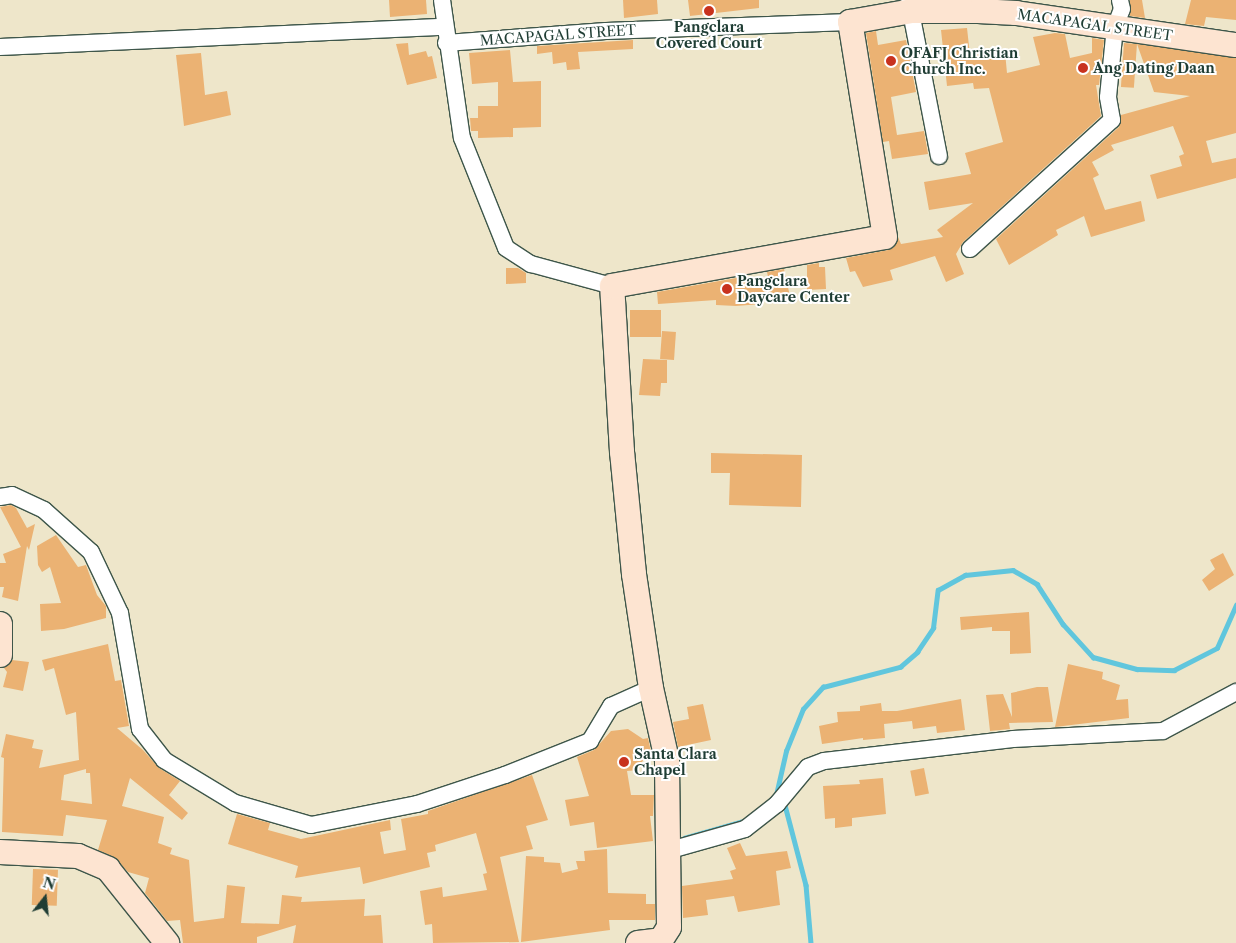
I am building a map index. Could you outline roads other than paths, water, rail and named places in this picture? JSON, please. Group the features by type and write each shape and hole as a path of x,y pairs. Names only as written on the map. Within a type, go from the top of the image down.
{"street":[{"path":"442,0 446,44 462,138 482,194 506,248 532,264 612,286 884,237 850,22"},
{"path":"970,249 1112,120 1108,97 1115,27 1122,8 1120,0"},
{"path":"910,5 939,156"},
{"name":"MACAPAGAL STREET","path":"446,44 606,31 850,22 910,5 1016,13 1236,46"},
{"path":"0,47 444,27"},
{"path":"612,286 622,452 634,574 651,688 667,760 669,928 661,940 638,943"},
{"path":"0,497 12,495 44,510 91,552 120,613 140,729 164,760 235,803 310,825 418,804 530,765 590,741 611,706 651,688"},
{"path":"0,624 0,655"},
{"path":"667,851 745,829 777,804 808,767 824,761 1013,739 1163,731 1236,692"},
{"path":"0,852 78,856 108,869 167,943"}],"waterway":[{"path":"776,795 786,751 803,709 823,687 900,667 917,652 933,628 938,590 965,575 1013,570 1037,584 1063,624 1093,657 1137,669 1174,670 1217,648 1236,605"},
{"path":"785,805 806,885 811,943"},
{"path":"684,838 747,820"}],"place":[{"name":"Pangclara Covered Court","path":"709,11"},
{"name":"OFAFJ Christian Church Inc.","path":"891,61"},
{"name":"Ang Dating Daan","path":"1083,68"},
{"name":"Pangclara Daycare Center","path":"727,289"},
{"name":"Santa Clara Chapel","path":"624,762"}]}
